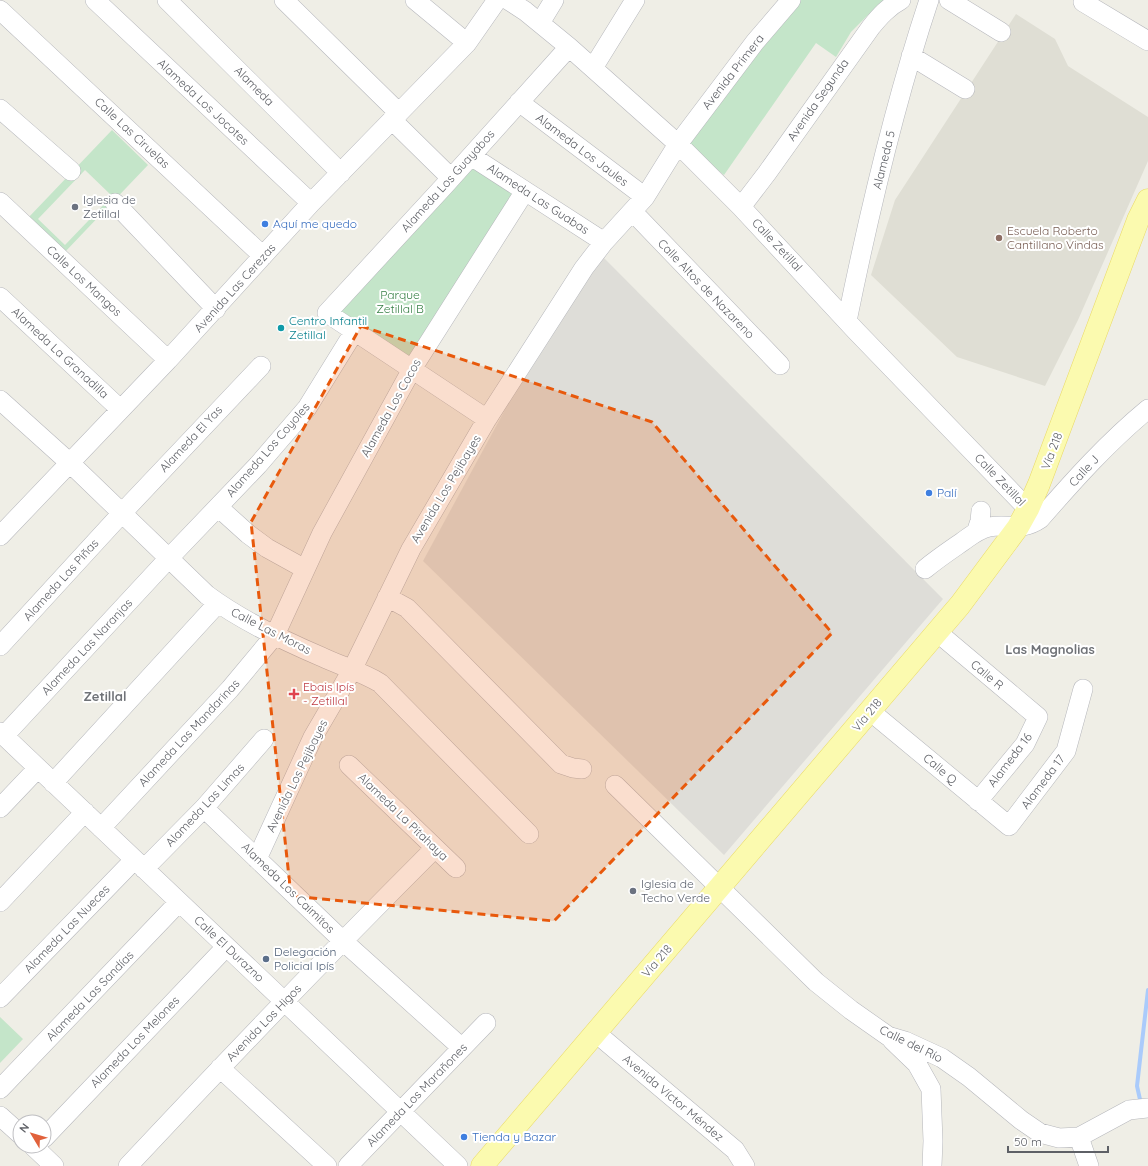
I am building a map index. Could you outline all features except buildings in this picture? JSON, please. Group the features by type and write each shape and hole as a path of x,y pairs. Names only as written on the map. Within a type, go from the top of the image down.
{"main road":[{"name":"Vía 218","path":"482,1166 960,605 1023,518 1049,458 1138,220 1148,200"}],"street":[{"name":"Alameda Los Jocotes","path":"95,0 311,203"},
{"name":"Alameda","path":"167,0 341,173"},
{"path":"284,0 396,117 451,178"},
{"path":"415,0 467,43"},
{"name":"Avenida Las Cerezas","path":"0,536 216,309 311,203 467,43 497,0"},
{"name":"Calle Zetillal","path":"508,0 525,11 593,68 678,144 741,207 847,322 1023,518"},
{"path":"540,23 554,0"},
{"path":"593,68 635,0"},
{"name":"Avenida Primera","path":"678,144 755,42 790,0"},
{"name":"Avenida Segunda","path":"741,207 871,26 891,6 901,0"},
{"name":"Alameda 5","path":"847,322 878,182 911,56 929,0"},
{"path":"949,0 1001,32"},
{"path":"1083,2 1146,35"},
{"name":"Calle Las Ciruelas","path":"0,10 263,256"},
{"name":"Alameda Los Guayabos","path":"354,332 327,313 569,47"},
{"path":"911,56 965,89"},
{"name":"Alameda Los Jaules","path":"519,102 646,197"},
{"path":"0,109 71,171"},
{"name":"Avenida Los Pejibayes","path":"257,859 313,737 352,670 410,549 488,419 584,268 604,242 646,197 678,144"},
{"name":"Alameda Las Guabas","path":"471,156 604,242"},
{"name":"Alameda Los Cocos","path":"275,635 322,533 412,369 525,191"},
{"name":"Calle Los Mangos","path":"0,202 168,360"},
{"path":"115,203 216,309"},
{"name":"Calle Altos de Nazareno","path":"633,212 780,365"},
{"name":"Alameda La Granadilla","path":"0,297 120,409"},
{"path":"354,332 488,419"},
{"name":"Alameda Los Coyoles","path":"169,558 258,465 307,408 354,332"},
{"name":"Alameda El Yas","path":"122,513 261,366"},
{"name":"Calle J","path":"977,530 1023,518 1032,524 1040,519 1108,445 1148,409"},
{"name":"Calle Las Moras","path":"4,410 70,463 207,595 218,603 244,620 352,670 366,674 380,683 529,834"},
{"path":"218,507 248,534 267,548 305,569"},
{"path":"925,569 943,554 977,530 982,511"},
{"name":"Alameda Las Piñas","path":"0,646 122,513"},
{"name":"Alameda Las Naranjas","path":"2,734 169,558"},
{"path":"387,597 406,608 561,764 572,768 582,769"},
{"path":"53,783 218,603"},
{"name":"Calle R","path":"937,632 1038,718"},
{"name":"Alameda Las Mandarinas","path":"101,828 230,689 275,635"},
{"name":"Alameda 17","path":"1009,826 1066,751 1083,689"},
{"name":"Calle Q","path":"870,711 1009,826"},
{"name":"Alameda 16","path":"978,801 1025,744 1038,718"},
{"name":"Calle El Durazno","path":"2,734 458,1166"},
{"name":"Alameda Las Limas","path":"139,864 204,808 264,739"},
{"name":"Alameda La Pitahaya","path":"349,765 456,868"},
{"path":"0,808 38,768"},
{"name":"Calle del Río","path":"615,785 816,982 851,1010 888,1036 905,1041 942,1058 969,1077 1021,1120 1040,1133 1059,1138 1078,1137 1129,1110 1148,1108"},
{"name":"Alameda Los Caimitos","path":"204,808 343,940 462,1048"},
{"path":"0,902 85,812"},
{"name":"Avenida Los Higos","path":"128,1166 343,940 436,848"},
{"name":"Alameda Las Nueces","path":"0,998 139,864"},
{"name":"Alameda Las Sandías","path":"0,1089 179,902"},
{"name":"Alameda Los Melones","path":"52,1128 226,947"},
{"name":"Alameda Los Marañones","path":"348,1166 486,1023"},
{"name":"Avenida Víctor Méndez","path":"596,1033 735,1150 745,1166"},
{"path":"888,1036 917,1064 931,1089 933,1141 932,1166"},
{"path":"220,1068 327,1166"},
{"path":"0,1116 12,1127"},
{"path":"1078,1137 1090,1166"},
{"path":"45,1154 54,1166"}],"highlighted area":[{"path":"361,326 652,422 832,633 554,921 291,896 251,522"}],"shaded area":[{"name":"Escuela Roberto Cantillano Vindas","path":"1016,14 1055,39 1068,66 1148,117 1148,161 1078,320 1045,386 957,357 871,275 895,200"},
{"path":"602,256 943,599 724,855 423,561 520,382"}],"green space":[{"path":"798,0 888,0 868,15 851,32 836,57 816,43 724,175 684,144"},
{"path":"112,130 148,165 64,253 28,218","holes":["85,170 112,196 65,245 38,219"]},
{"name":"Parque Zetillal B","path":"475,164 518,193 409,359 338,310"},
{"path":"0,1017 23,1039 0,1063"}],"waterway":[{"path":"1141,1104 1137,1086 1148,990"}],"place":[{"name":"Iglesia de Zetillal","path":"75,207"},
{"name":"Aquí me quedo","path":"265,224"},
{"name":"Escuela Roberto Cantillano Vindas","path":"999,238"},
{"name":"Centro Infantil Zetillal","path":"281,328"},
{"name":"Palí","path":"929,493"},
{"name":"Ebais Ipís - Zetillal","path":"294,694"},
{"name":"Iglesia de Techo Verde","path":"633,891"},
{"name":"Delegación Policial Ipís","path":"266,959"},
{"name":"Tienda y Bazar","path":"464,1137"}],"district":[{"name":"Las Magnolias","path":"1050,649"},
{"name":"Zetillal","path":"105,696"}]}
